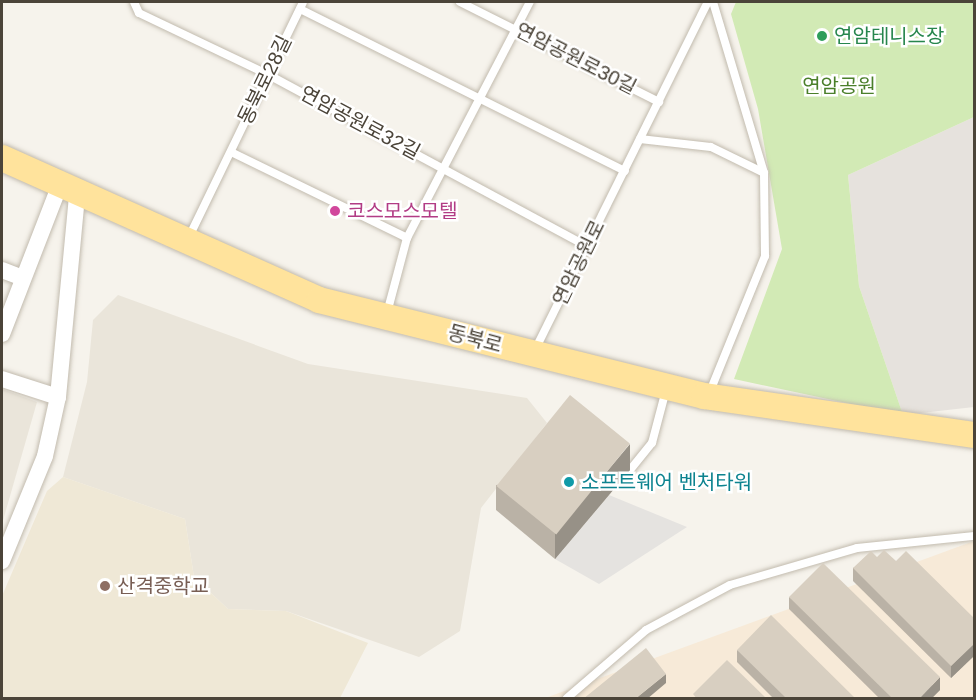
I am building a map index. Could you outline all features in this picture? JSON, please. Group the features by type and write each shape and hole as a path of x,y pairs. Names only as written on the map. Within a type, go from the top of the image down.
{"main road":[{"name":"동북로","path":"2,158 68,191 319,300 387,315 533,356 708,397 975,435"}],"street":[{"path":"3,327 23,278 68,191"},
{"path":"2,561 45,456 58,397 68,191"},
{"path":"2,270 23,278"},
{"path":"2,379 58,397"}],"lane":[{"name":"연암공원로32길","path":"134,2 139,13 267,74 587,246"},
{"name":"연암공원로30길","path":"460,2 659,102"},
{"path":"387,315 408,238 441,166 530,2"},
{"path":"708,397 765,256 764,173 711,2"},
{"name":"연암공원로","path":"533,356 640,139 711,2"},
{"name":"동북로28길","path":"187,242 302,5 478,98 624,171"},
{"path":"640,139 711,147 764,173"},
{"path":"231,152 408,238"},
{"path":"630,470 652,443 667,386"},
{"path":"567,699 646,630 730,585 857,548 975,536"}],"shaded area":[{"path":"974,117 974,407 903,415 859,286 848,175"},
{"path":"118,295 308,364 527,398 547,423 481,508 460,631 419,657 286,611 228,609 194,577 185,519 63,477 87,382 93,320"},
{"path":"2,389 37,402 2,524"},
{"name":"산격중학교","path":"63,477 185,519 194,577 228,609 286,611 368,643 340,698 2,698 2,596 47,491"},
{"path":"609,495 687,527 599,584 555,559"},
{"path":"974,541 974,698 547,698 548,697"}],"green space":[{"name":"연암공원","path":"736,2 974,2 974,117 848,175 859,286 903,415 734,379 782,249 758,109 731,14"}],"building":[{"name":"소프트웨어 벤처타워","path":"570,395 630,443 556,534 496,486"},
{"path":"884,550 896,561 906,551 975,619 975,643 951,666 853,568 871,551 877,557"},
{"path":"823,563 940,677 919,699 893,699 789,597"},
{"path":"771,615 856,699 787,699 737,650"},
{"path":"646,648 666,674 635,699 583,699"},
{"path":"727,660 767,699 697,699 693,694"}],"place":[{"name":"연암테니스장","path":"822,36"},
{"name":"코스모스모텔","path":"335,211"},
{"name":"소프트웨어 벤처타워","path":"569,482"},
{"name":"산격중학교","path":"105,586"}]}
